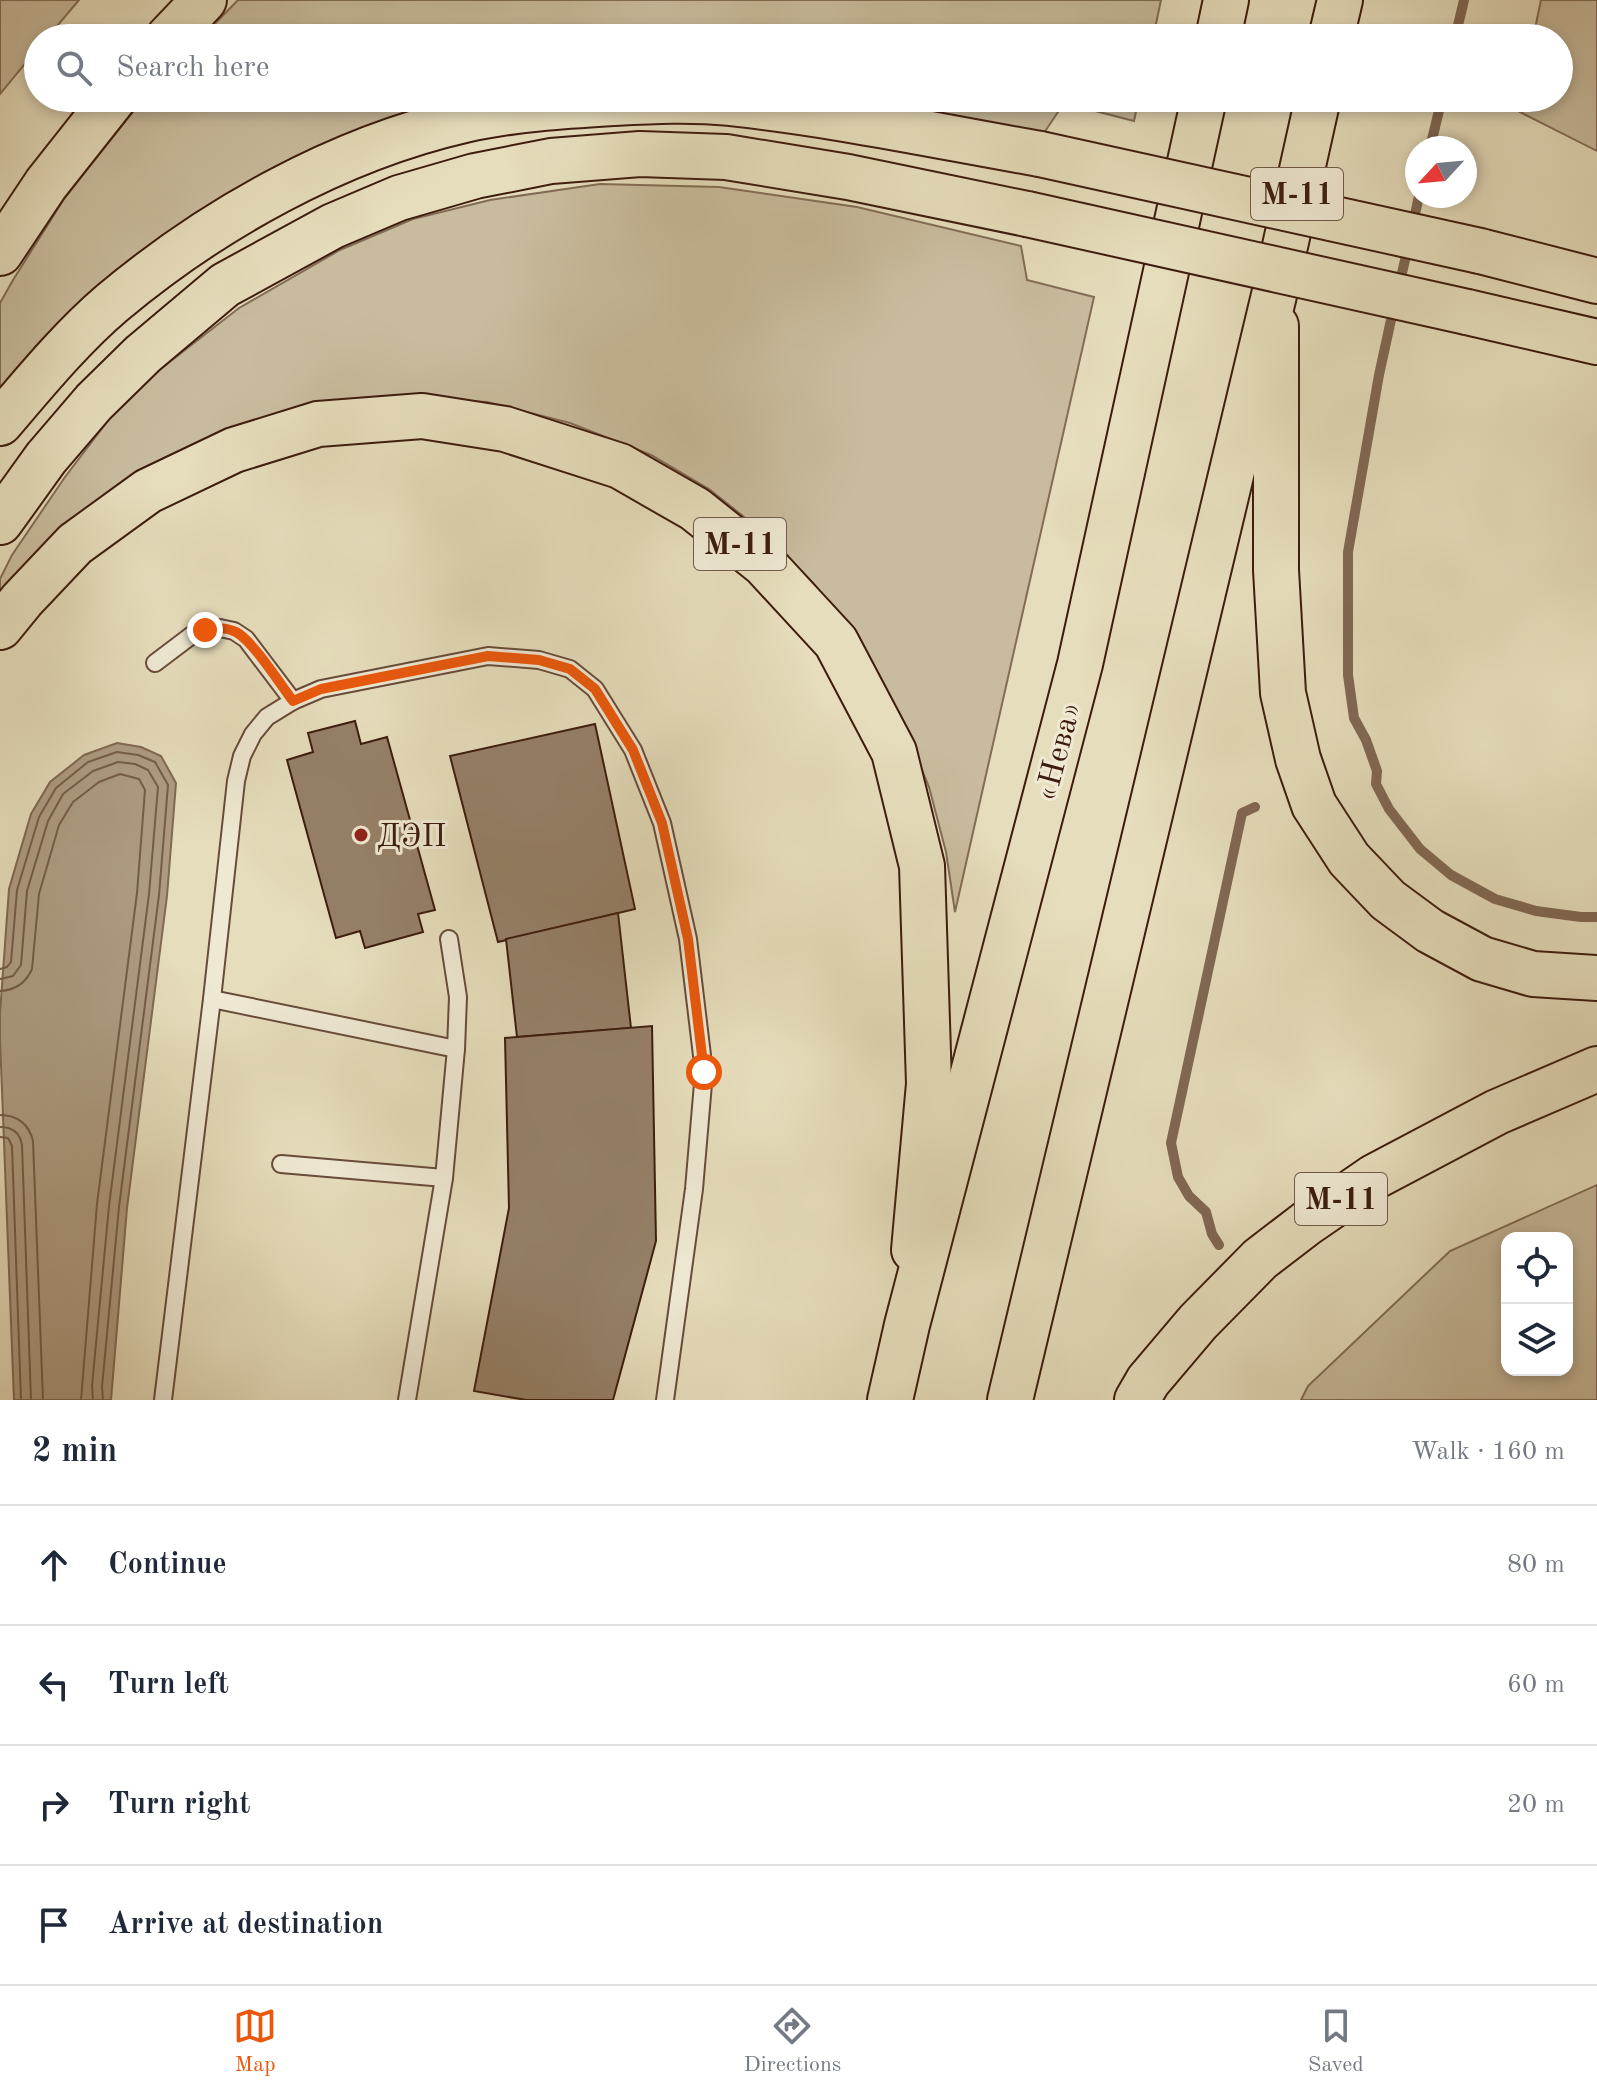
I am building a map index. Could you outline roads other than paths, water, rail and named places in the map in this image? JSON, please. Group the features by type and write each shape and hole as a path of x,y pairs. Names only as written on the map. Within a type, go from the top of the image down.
{"main road":[{"path":"181,24 204,0"},
{"path":"1221,24 1226,0"},
{"path":"1334,24 1340,0"},
{"path":"0,253 46,184 103,112"},
{"name":"М-11","path":"0,423 57,358 111,305 196,239 308,175 376,147 464,120 513,112"},
{"name":"М-11","path":"792,112 1040,154 1480,251 1597,281"},
{"name":"«Нева»","path":"890,1400 1080,664 1201,112"},
{"name":"М-11","path":"1010,1400 1275,291 1315,112"},
{"name":"М-11","path":"0,522 46,458 94,402 143,354 225,285 333,226 399,198 475,176 551,161 640,154 726,157 848,177 1597,342"},
{"name":"М-11","path":"1275,291 1276,570 1283,693 1298,759 1314,805 1349,859 1388,900 1430,931 1482,959 1533,974 1597,978"},
{"name":"М-11","path":"0,627 75,544 148,491 234,450 318,424 422,416 505,429 620,466 695,509 764,564 836,642 894,752 922,866 929,1084 907,1325"},
{"name":"М-11","path":"1137,1400 1148,1381 1198,1322 1260,1259 1307,1223 1374,1177 1497,1112 1597,1069"}],"lane":[{"path":"155,663 192,635 220,628 234,631 246,639 293,701"},
{"path":"163,1400 236,781 242,756 253,734 267,717 321,689 488,656 539,660 570,669 595,689 633,750 662,823 688,939 704,1072 694,1189 665,1400"},
{"path":"407,1400 444,1178 456,1049 458,997 449,939"},
{"path":"212,999 456,1049"},
{"path":"281,1164 444,1178"}],"water":[{"path":"117,743 141,747 161,756 176,783 167,896 127,1208 111,1400 14,1400 0,1039 9,889 31,814 50,782 84,755"}],"waterway":[{"path":"1458,24 1464,0"},
{"path":"1433,136 1439,112"},
{"path":"1412,228 1416,208"},
{"path":"1399,286 1408,247"},
{"path":"1394,306 1348,552 1348,675 1354,718 1366,740 1377,771 1376,784 1389,809 1420,849 1451,875 1495,899 1536,911 1597,917"},
{"path":"1219,1245 1212,1234 1206,1212 1189,1196 1178,1177 1171,1143 1242,813 1255,807"}],"place":[{"name":"ДЭП","path":"361,835"}]}
